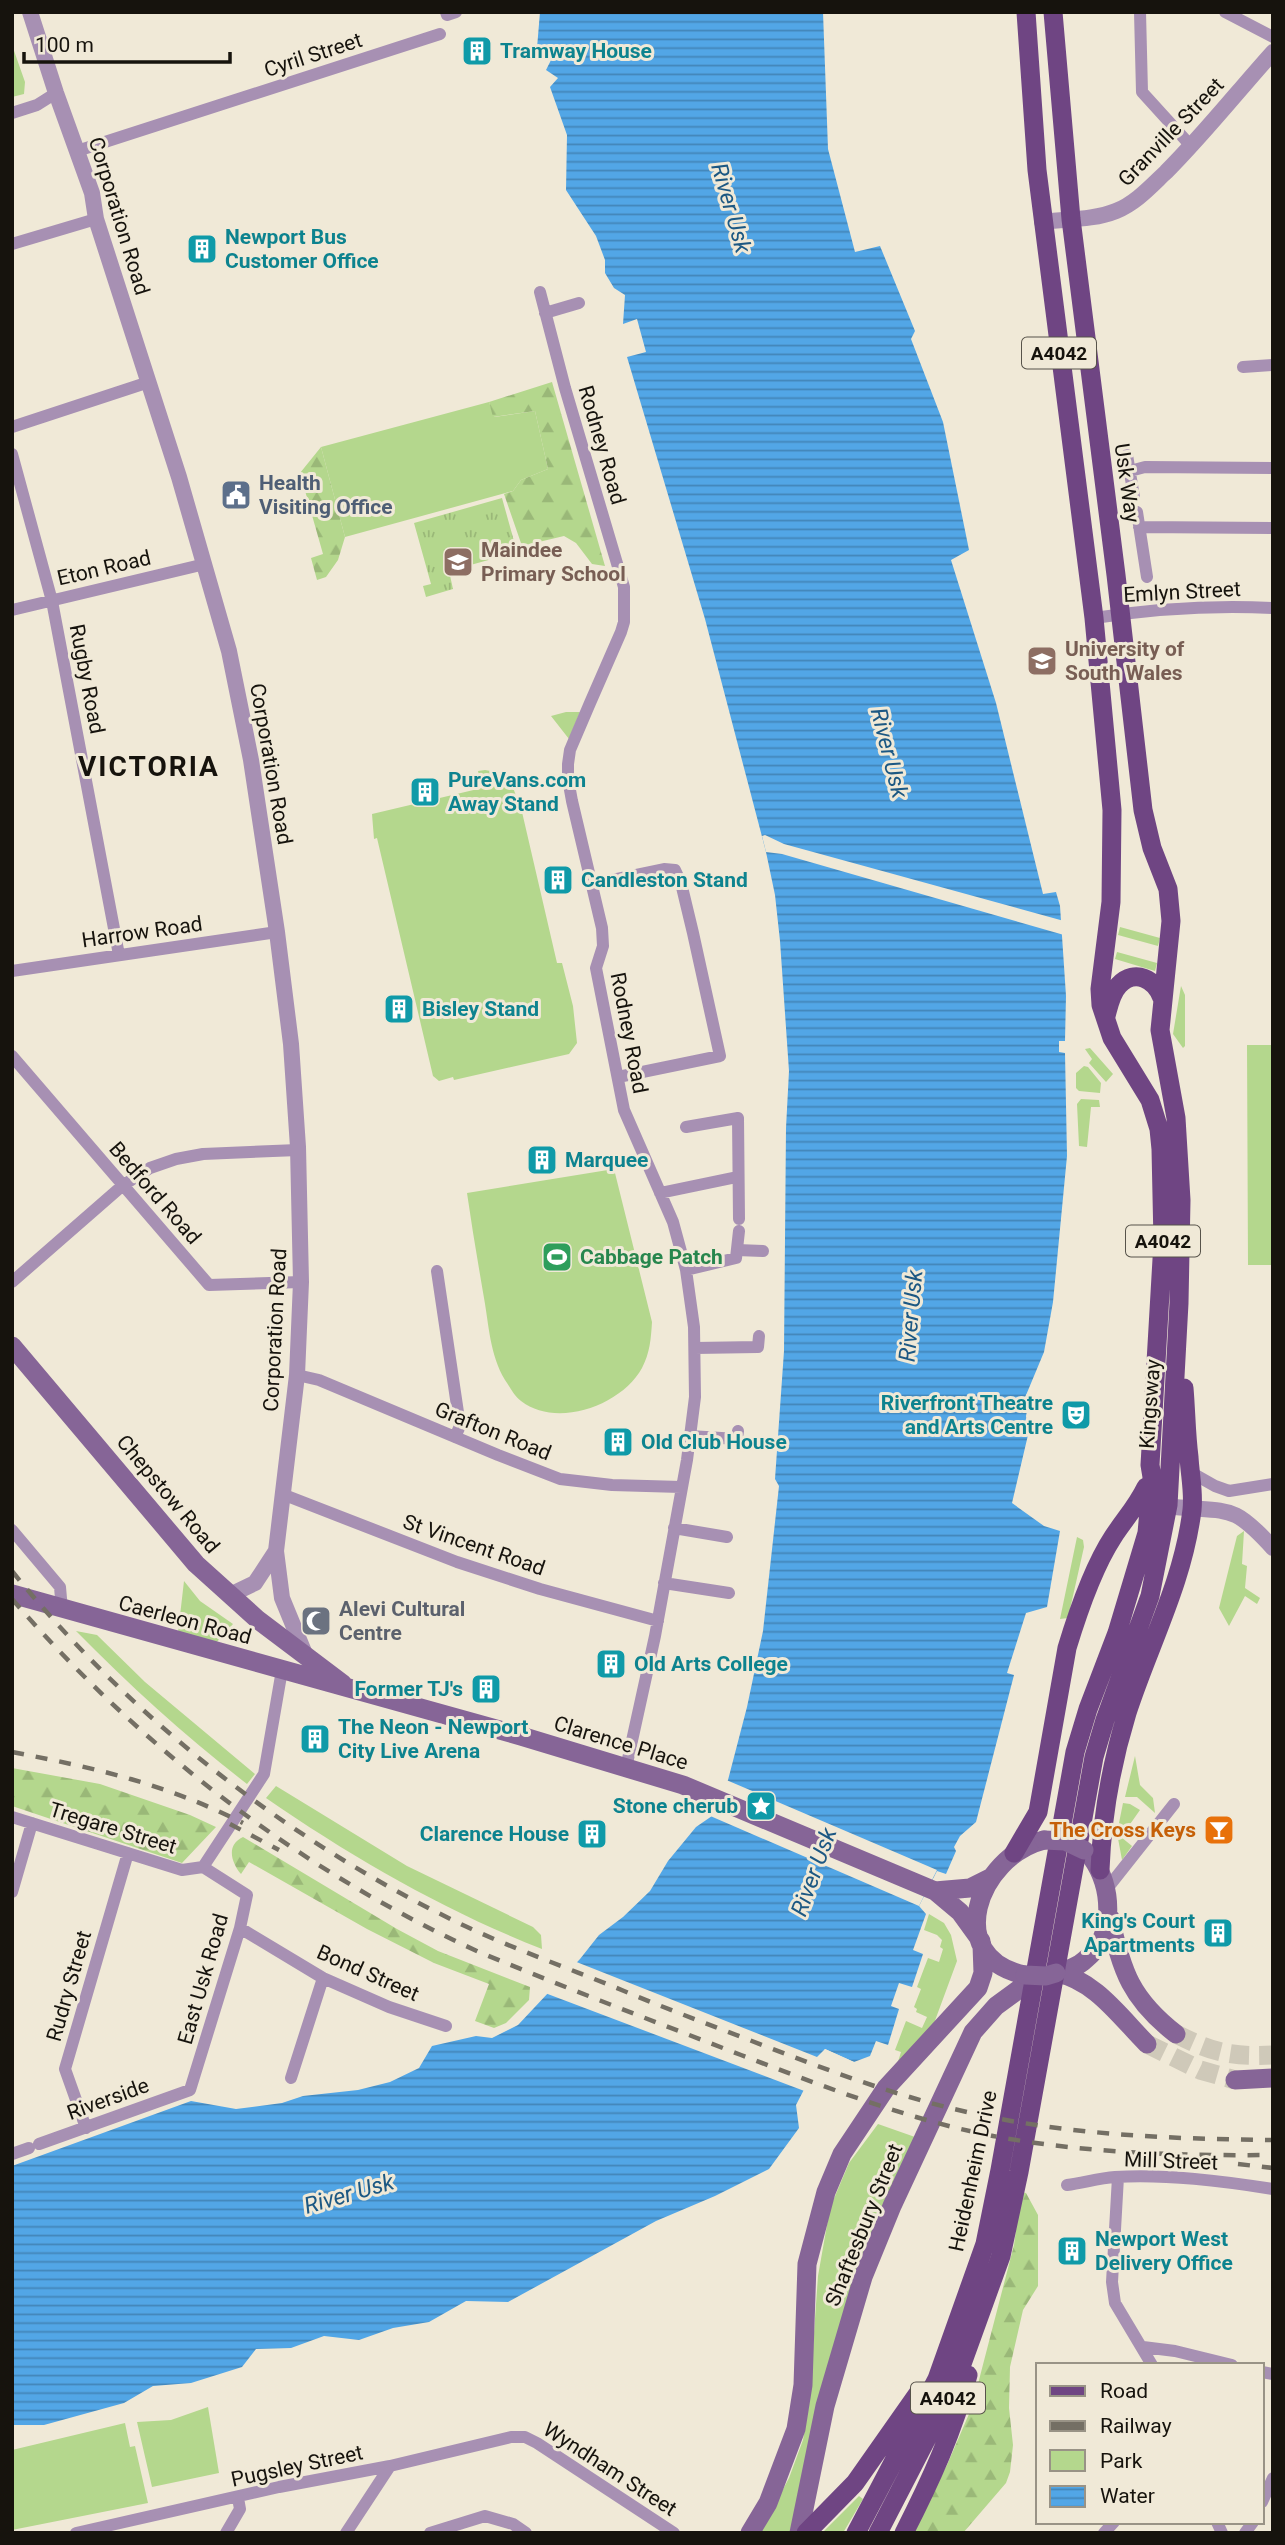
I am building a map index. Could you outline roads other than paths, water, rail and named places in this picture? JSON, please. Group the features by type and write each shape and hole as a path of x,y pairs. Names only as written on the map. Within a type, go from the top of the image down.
{"main road":[{"name":"A4042","path":"1027,12 1042,222 1094,618"},
{"name":"Usk Way","path":"1053,12 1071,219 1143,810 1152,848 1171,903 1167,956"},
{"name":"Kingsway","path":"1066,1797 1081,1730 1117,1633 1147,1533 1163,1242 1161,1149 1156,1119 1150,1100 1117,1048 1105,1018 1100,989 1111,902 1112,810 1094,618"},
{"name":"Kingsway","path":"1087,1802 1094,1757 1105,1720 1150,1596 1168,1505 1179,1303 1181,1200 1179,1142 1171,1087 1160,1040 1167,956"},
{"path":"1105,1018 1114,991 1126,979 1148,979 1157,987 1162,998"},
{"name":"A4042","path":"1100,1870 1102,1818 1112,1764 1128,1711 1170,1602 1192,1508 1192,1474 1179,1303"},
{"name":"Chepstow Road","path":"12,1346 129,1482 181,1548 230,1595 305,1654"},
{"name":"A4042","path":"1014,1853 1038,1812 1067,1648 1074,1626 1102,1557 1135,1509 1152,1477"},
{"name":"Caerleon Road","path":"12,1594 347,1687"},
{"path":"282,1670 305,1654"},
{"name":"Clarence Place","path":"305,1654 347,1687 696,1790 931,1890"},
{"name":"Heidenheim Drive","path":"856,2533 937,2379 985,2244 1066,1797"},
{"name":"Heidenheim Drive","path":"878,2533 954,2386 1001,2256 1087,1802"},
{"path":"931,1890 970,1888 991,1877 1014,1853 1044,1840 1065,1841 1084,1850 1100,1870 1120,1960 1134,1992 1156,2018 1176,2034"},
{"path":"982,1943 977,1907 991,1877"},
{"path":"931,1890 960,1912 990,1956 1024,1981"},
{"path":"1057,1974 1086,1959 1099,1945 1108,1910"},
{"name":"Shaftesbury Street","path":"750,2533 768,2503 796,2429 803,2385 807,2264 826,2192 842,2154 886,2088 978,1988 983,1973 982,1943"},
{"path":"1057,1974 1079,1981 1096,1993 1147,2044"},
{"name":"Shaftesbury Street","path":"799,2533 825,2406 863,2277 892,2206 973,2032 996,2006 1024,1981 1057,1974"},
{"path":"1236,2080 1273,2078"},
{"name":"A4042","path":"904,2533 931,2481 961,2404 992,2286"},
{"name":"A4042","path":"806,2533 844,2495 925,2383 958,2320"}],"street":[{"name":"Corporation Road","path":"30,12 92,193 96,219 205,564 238,691 277,932 291,1044 298,1150 301,1282 297,1375 276,1551"},
{"path":"446,12 447,15 456,12"},
{"path":"1140,12 1142,92 1191,146"},
{"path":"1225,12 1273,37"},
{"name":"Cyril Street","path":"78,151 440,34"},
{"name":"Granville Street","path":"1042,222 1109,214 1129,205 1225,110 1273,52"},
{"path":"12,113 37,105 56,93"},
{"path":"12,244 96,219"},
{"name":"Rodney Road","path":"540,292 624,587 624,622 621,632 570,750 570,791 602,928 603,946 596,968 628,1122 673,1222 692,1300 695,1348 695,1397 690,1436 658,1620 626,1768"},
{"path":"545,313 579,303"},
{"path":"1243,367 1273,365"},
{"path":"12,427 149,382"},
{"name":"Rugby Road","path":"12,454 52,601 119,956"},
{"path":"1127,455 1134,497"},
{"path":"1130,471 1145,467 1273,468"},
{"path":"1137,512 1147,577"},
{"path":"1139,527 1273,528"},
{"name":"Eton Road","path":"12,610 205,564"},
{"name":"Emlyn Street","path":"1094,618 1221,608 1273,608"},
{"path":"592,884 670,868 675,870 681,883 720,1056 618,1077"},
{"name":"Harrow Road","path":"12,971 277,932"},
{"name":"Bedford Road","path":"12,1056 209,1285 301,1282"},
{"path":"686,1127 738,1118 739,1225 736,1258 686,1270"},
{"path":"12,1282 122,1186 150,1168 176,1158 298,1150"},
{"path":"660,1194 737,1177"},
{"path":"737,1250 763,1251"},
{"path":"437,1270 460,1426 455,1437"},
{"path":"695,1348 758,1348 759,1336"},
{"name":"Grafton Road","path":"297,1375 319,1380 560,1479 612,1485 681,1487"},
{"path":"690,1436 737,1439 737,1431"},
{"path":"1192,1474 1228,1491 1273,1485"},
{"path":"1152,1477 1156,1494 1168,1505 1218,1509 1239,1515 1273,1548"},
{"path":"1188,1533 1203,1515 1218,1509 1228,1491"},
{"name":"St Vincent Road","path":"282,1494 457,1562 531,1586 658,1620"},
{"path":"674,1528 727,1537"},
{"path":"12,1530 60,1587 62,1610"},
{"path":"230,1595 255,1583 276,1551"},
{"name":"Clarence Place","path":"276,1551 282,1598 305,1654"},
{"path":"664,1583 729,1592"},
{"path":"203,1867 264,1774 282,1670"},
{"path":"1105,1890 1174,1804"},
{"name":"Tregare Street","path":"12,1817 182,1870 203,1867"},
{"path":"12,1892 32,1823"},
{"name":"Rudry Street","path":"86,2129 65,2069 128,1853"},
{"name":"East Usk Road","path":"190,2090 240,1928 247,1895 203,1867"},
{"name":"Bond Street","path":"240,1928 323,1978 389,2007 446,2026"},
{"path":"291,2078 323,1978"},
{"name":"Riverside","path":"12,2154 190,2090"},
{"path":"1118,2177 1112,2282 1115,2302 1151,2363"},
{"name":"Mill Street","path":"1067,2185 1118,2177 1231,2183 1273,2189"},
{"path":"1143,2347 1175,2351 1224,2363"},
{"name":"Pugsley Street","path":"76,2533 279,2487 390,2466 511,2437 525,2437"},
{"name":"Wyndham Street","path":"525,2437 610,2489 674,2533"},
{"path":"346,2533 390,2466"},
{"path":"1264,2498 1273,2478"},
{"path":"226,2533 240,2510 238,2498"},
{"path":"430,2533 485,2516 513,2524 526,2533"}],"water":[{"name":"River Usk","path":"540,12 823,12 828,149 855,252 880,246 915,331 911,339 943,422 969,550 951,560 996,703 1043,894 1056,892 1060,906 1066,996 1065,1041 1059,1041 1059,1052 1065,1053 1067,1156 1053,1302 1044,1352 1024,1400 1028,1406 1028,1435 1012,1503 1044,1526 1060,1531 1047,1607 1026,1613 1007,1673 1014,1675 976,1822 960,1836 946,1874 937,1871 919,1906 926,1914 913,1950 923,1954 912,1987 899,1983 891,2006 899,2009 888,2045 876,2041 870,2056 854,2062 825,2049 796,2105 799,2128 769,2169 656,2221 508,2302 466,2301 429,2322 393,2328 359,2340 324,2336 291,2348 256,2349 242,2367 191,2383 153,2386 124,2403 44,2425 12,2425 12,2166 191,2101 236,2109 282,2103 303,2096 358,2090 390,2082 419,2068 432,2046 476,2036 492,2038 518,2025 599,1935 650,1891 668,1861 696,1827 712,1816 728,1780 747,1707 763,1631 779,1486 775,1479 784,1351 789,1071 775,895 705,619 627,357 646,352 637,319 623,324 625,295 614,288 605,273 605,260 596,236 566,190 567,135 550,87 558,78 546,70 551,60 537,48"}],"tunnel":[{"path":"1176,2034 1201,2046 1223,2052 1273,2055"},
{"path":"1147,2044 1200,2070 1235,2080"}],"railway":[{"path":"12,1571 59,1626 109,1678 219,1774 338,1857 484,1935 794,2057 868,2084 942,2106 1005,2120 1081,2131 1157,2137 1273,2140"},
{"path":"12,1599 62,1654 114,1705 169,1755 226,1801 286,1844 348,1883 479,1952 741,2055 928,2121 1027,2142 1097,2150 1273,2155"},
{"path":"12,1752 130,1779 186,1798 243,1823"},
{"path":"230,1824 279,1850"},
{"path":"1238,2164 1273,2168"}],"place":[{"name":"Tramway House","path":"477,51"},
{"name":"Newport Bus Customer Office","path":"202,249"},
{"name":"Health Visiting Office","path":"236,495"},
{"name":"Maindee Primary School","path":"458,562"},
{"name":"University of South Wales","path":"1042,661"},
{"name":"PureVans.com Away Stand","path":"425,792"},
{"name":"Candleston Stand","path":"558,880"},
{"name":"Bisley Stand","path":"399,1009"},
{"name":"Marquee","path":"542,1160"},
{"name":"Cabbage Patch","path":"557,1257"},
{"name":"Riverfront Theatre and Arts Centre","path":"1076,1415"},
{"name":"Old Club House","path":"618,1442"},
{"name":"Alevi Cultural Centre","path":"316,1621"},
{"name":"Old Arts College","path":"611,1664"},
{"name":"Former TJ's","path":"486,1689"},
{"name":"The Neon - Newport City Live Arena","path":"315,1739"},
{"name":"Stone cherub","path":"761,1806"},
{"name":"The Cross Keys","path":"1219,1830"},
{"name":"Clarence House","path":"592,1834"},
{"name":"King's Court Apartments","path":"1218,1933"},
{"name":"Newport West Delivery Office","path":"1072,2251"}],"district":[{"name":"VICTORIA","path":"149,766"}]}
